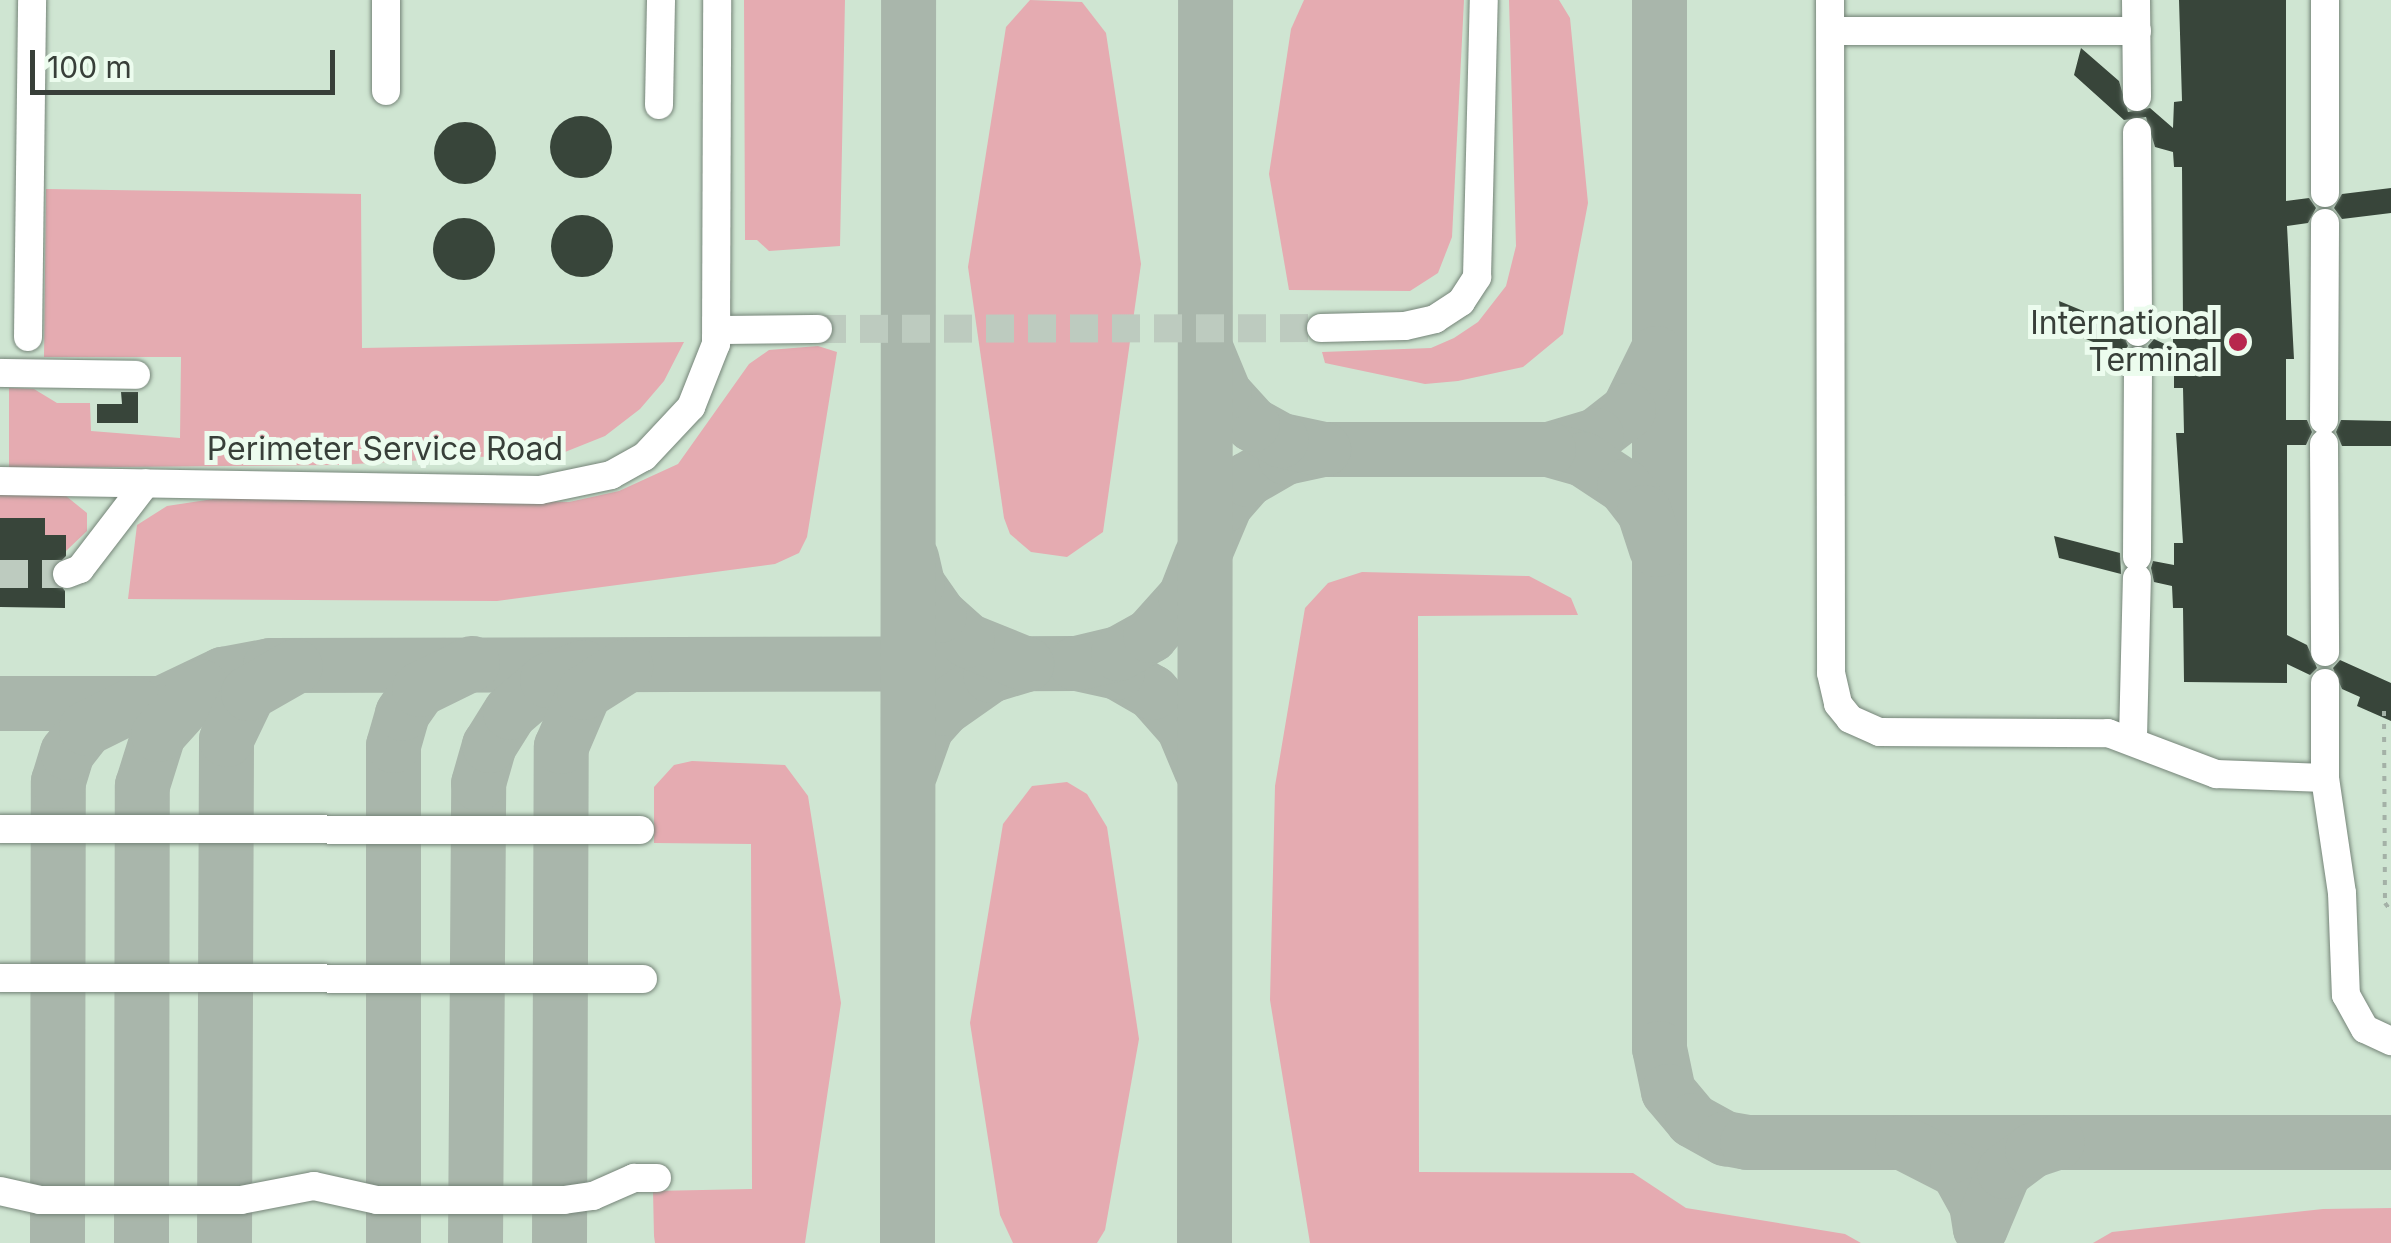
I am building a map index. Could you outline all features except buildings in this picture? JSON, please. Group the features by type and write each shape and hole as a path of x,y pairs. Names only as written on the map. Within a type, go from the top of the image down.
{"lane":[{"path":"28,337 32,0"},
{"path":"386,0 386,91"},
{"path":"660,0 660,105"},
{"name":"Perimeter Service Road","path":"0,481 540,490 611,475 644,457 691,407 717,330 717,0"},
{"path":"1322,328 1405,326 1436,319 1461,302 1477,277 1484,0"},
{"path":"1830,0 1834,697 1850,719 1879,732 2134,738 2216,774 2325,778"},
{"path":"2136,0 2137,97"},
{"path":"2325,193 2326,0"},
{"path":"1831,31 2137,30"},
{"path":"2134,738 2137,132"},
{"path":"2324,222 2324,652"},
{"path":"717,330 818,330"},
{"path":"0,374 136,375"},
{"path":"66,574 80,569 146,484"},
{"path":"2324,683 2325,778 2342,892 2346,995 2365,1029 2391,1041"},
{"path":"0,829 640,830"},
{"path":"0,978 643,979"},
{"path":"0,1191 40,1200 224,1200 314,1186 377,1200 564,1200 593,1196 634,1178 657,1178"}],"path":[{"path":"2384,711 2388,734 2385,903 2391,910"}],"shaded area":[{"path":"0,0 2391,0 2391,1243 0,1243"},
{"path":"744,0 845,0 840,246 769,251 757,240 745,240"},
{"path":"1030,0 1082,2 1106,33 1141,264 1103,532 1067,557 1031,552 1010,534 1004,518 968,267 1006,27"},
{"path":"1304,0 1464,0 1452,237 1438,273 1410,291 1289,290 1269,174 1291,29"},
{"path":"1509,0 1559,0 1570,18 1588,203 1563,334 1523,367 1458,381 1425,384 1325,363 1322,352 1431,348 1478,322 1506,286 1516,246"},
{"path":"46,189 361,194 362,348 684,342 664,381 640,409 605,436 565,452 337,465 9,468 9,388 34,389 57,403 90,403 91,431 180,438 181,357 44,357"},
{"path":"818,346 837,352 807,537 799,553 775,564 497,601 128,599 137,525 167,506 233,496 569,502 619,491 678,464 749,364 769,350"},
{"path":"0,493 66,496 87,513 87,531 66,551 65,535 45,535 45,518 0,518"},
{"path":"1362,572 1529,576 1571,598 1578,615 1418,616 1419,1172 1633,1173 1686,1208 1845,1234 1861,1243 1310,1243 1270,1000 1275,786 1305,608 1328,583"},
{"path":"692,761 785,765 808,796 841,1003 805,1243 655,1243 653,1191 752,1189 751,844 654,843 654,787 674,765"},
{"path":"1067,782 1087,794 1107,827 1139,1039 1105,1230 1097,1243 1013,1243 1000,1215 970,1023 1003,824 1032,786"},
{"path":"2391,1208 2391,1243 2093,1243 2112,1232 2323,1209"}],"taxiway":[{"path":"907,1243 908,0"},
{"path":"1204,1243 1205,0"},
{"path":"1659,0 1659,1048 1668,1091 1692,1120 1725,1138 1747,1142 2391,1142"},
{"path":"1206,549 1225,504 1247,479 1285,457 1323,449 1281,440 1252,424 1224,393 1207,352"},
{"path":"1656,353 1628,410 1596,435 1548,449 1583,459 1624,486 1644,512 1656,549"},
{"path":"1323,449 1548,449"},
{"path":"1201,555 1185,596 1150,635 1118,653 1076,663 1117,672 1152,692 1183,727 1201,770"},
{"path":"910,772 926,727 943,708 990,675 1026,664 967,640 939,615 917,583 911,558"},
{"path":"393,1243 393,745 402,713 419,689 472,663"},
{"path":"0,703 161,703 222,674 270,665 1076,663"},
{"path":"224,1243 226,739 248,693 295,666"},
{"path":"559,1243 561,746 584,692 625,666"},
{"path":"475,1243 478,783 489,745 510,712 547,680 583,667"},
{"path":"141,1243 142,785 158,734 201,686"},
{"path":"57,1243 58,781 67,752 86,728 134,704"},
{"path":"1902,1142 1957,1170 1976,1204 1980,1228 2004,1171 2032,1150 2057,1142"}],"tunnel":[{"path":"818,329 1321,328"},
{"path":"0,574 67,574"}],"place":[{"name":"International Terminal","path":"2238,342"}]}
